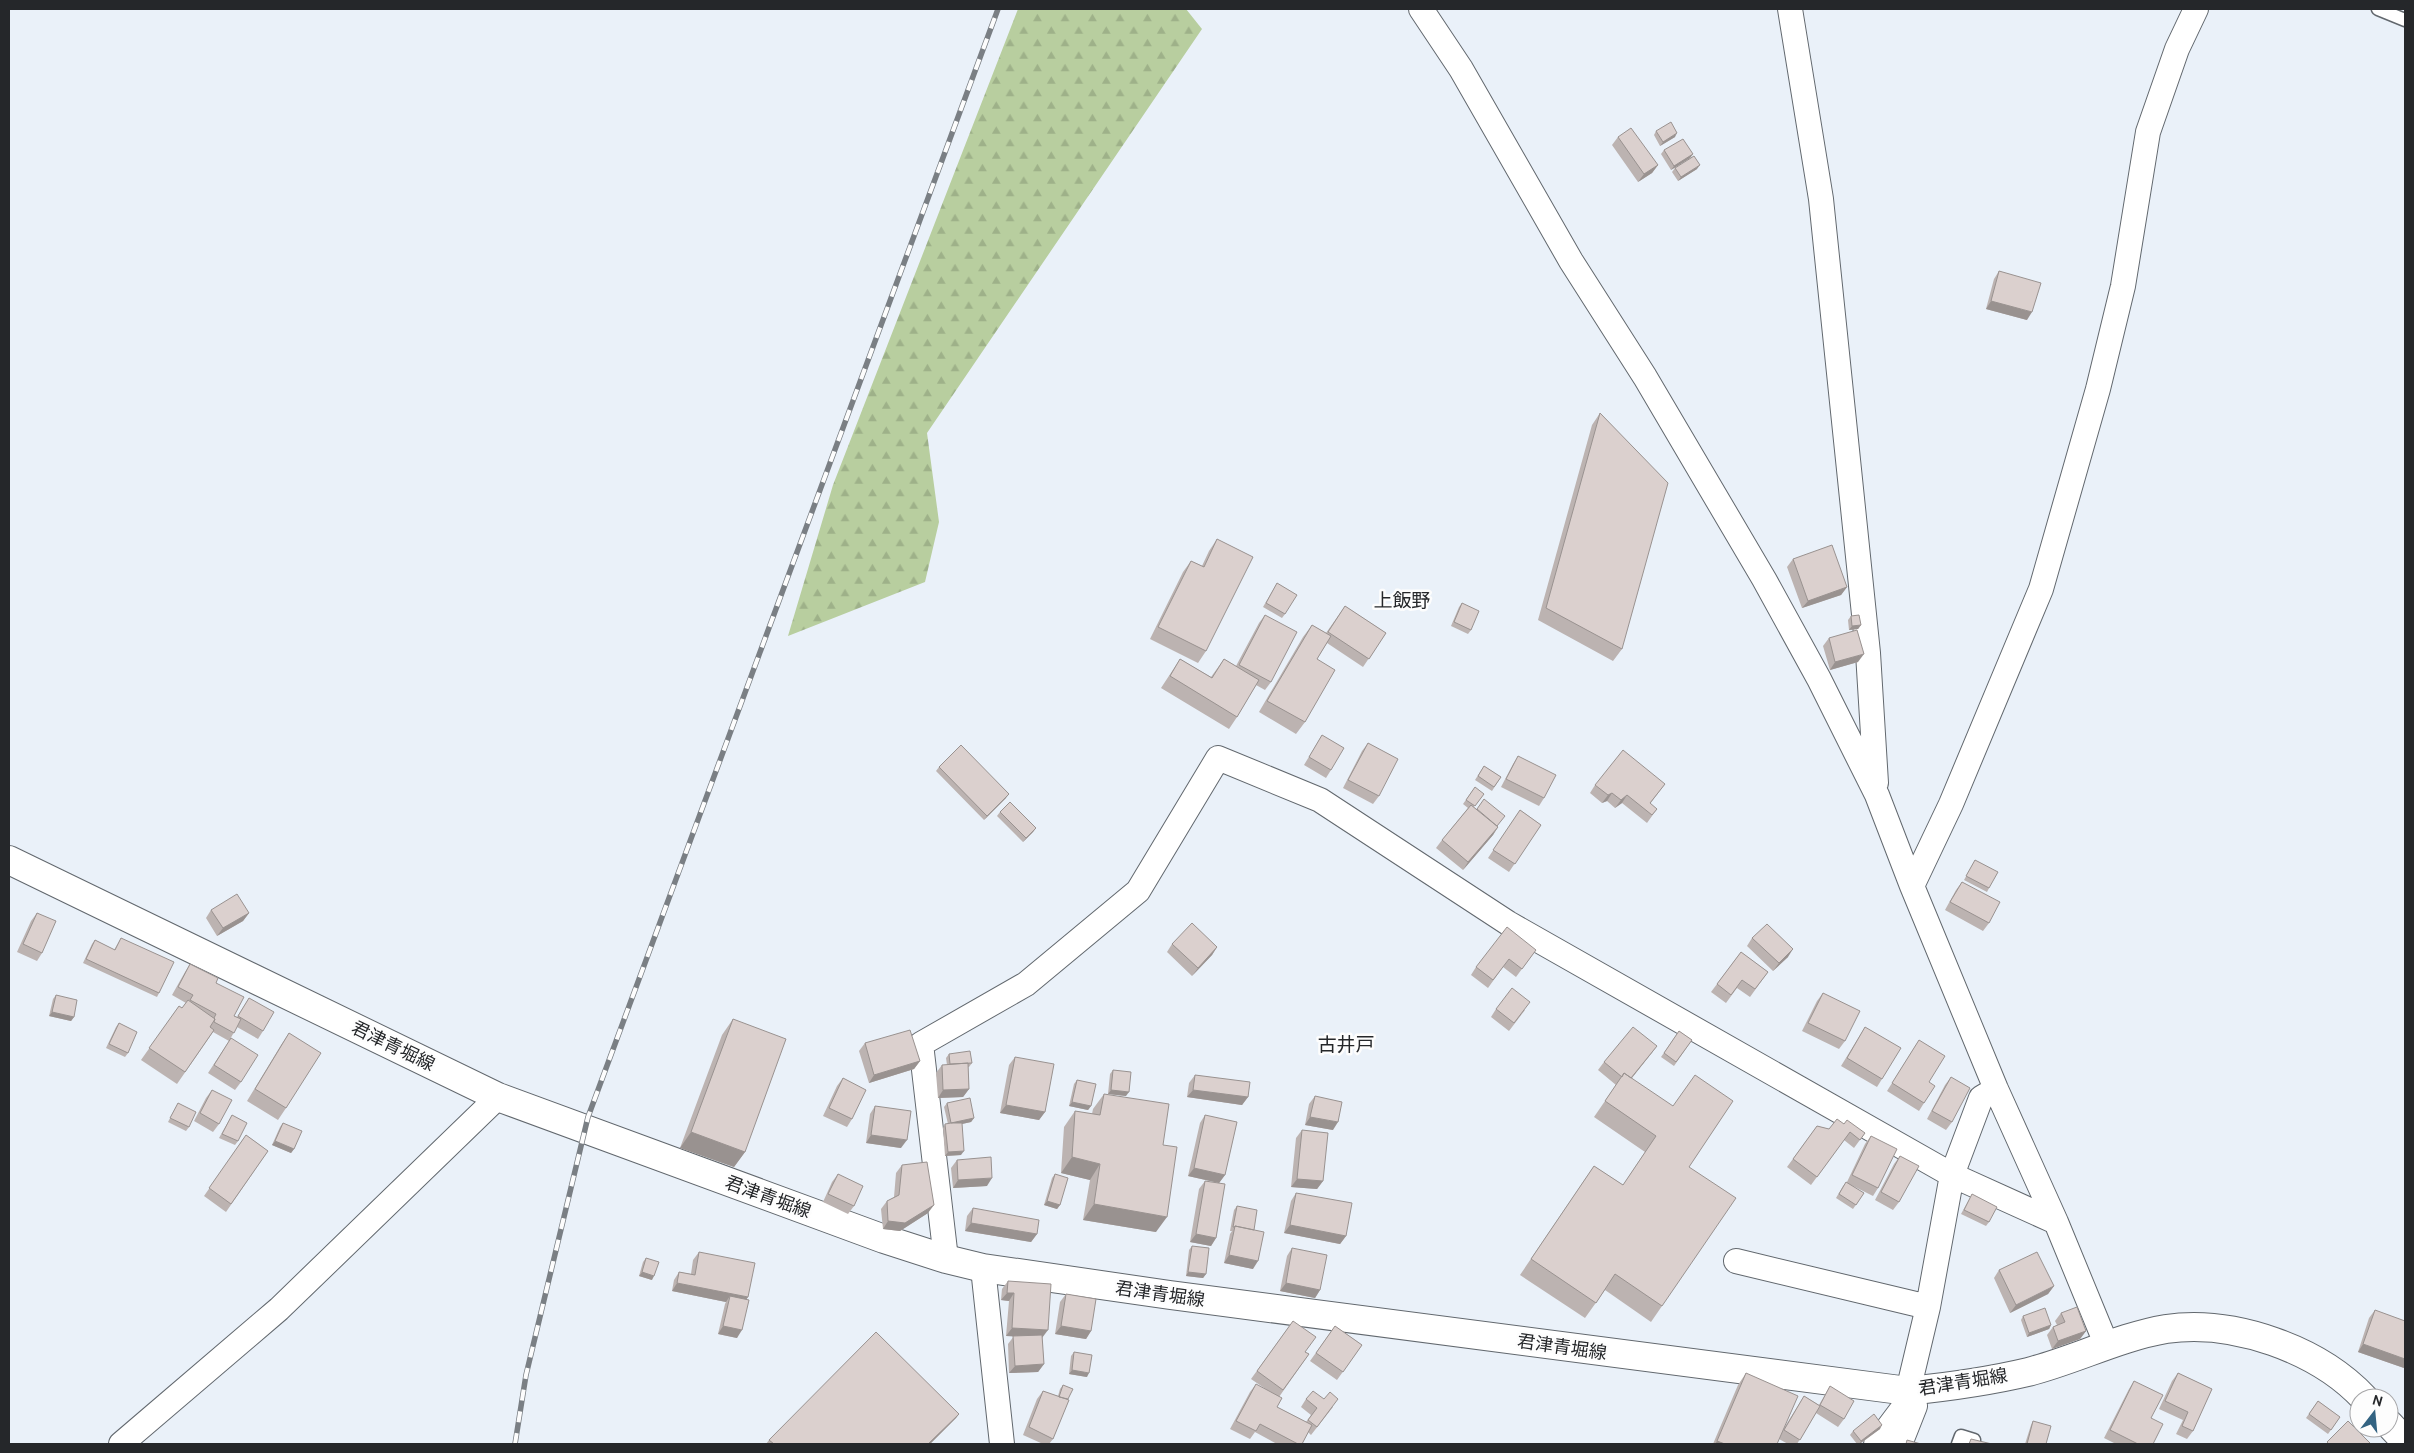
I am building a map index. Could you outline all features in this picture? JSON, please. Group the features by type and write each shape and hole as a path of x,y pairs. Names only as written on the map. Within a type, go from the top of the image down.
{"main road":[{"name":"君津青堀線","path":"9,860 498,1097 856,1229 946,1259 983,1268 1170,1296 1915,1391 2028,1372 2107,1346 2166,1330 2195,1328 2226,1330 2293,1349 2320,1363 2355,1388"}],"street":[{"path":"1420,9 1461,69 1570,261 1645,377 1764,579 1819,678 1877,795 1912,886 1996,1088 2056,1222 2107,1346"},
{"path":"1790,9 1821,199 1868,653 1877,795"},
{"path":"1912,886 1951,804 2041,589 2098,389 2123,286 2148,132 2178,49 2196,9"},
{"path":"946,1259 921,1044 1026,984 1138,890 1218,758 1320,800 1508,922 1952,1175 2056,1222"},
{"path":"1900,1444 1915,1391 1952,1175 1981,1098 1996,1088"},
{"path":"121,1444 279,1309 498,1097"},
{"path":"1736,1261 1928,1307"},
{"path":"983,1268 1002,1444"},
{"path":"1876,1444 1915,1391"}],"lane":[{"path":"2378,9 2405,20"},
{"path":"1958,1444 1961,1436 1974,1440"}],"green space":[{"path":"1018,9 1186,9 1202,29 927,433 939,522 925,582 788,636 833,485"}],"building":[{"path":"1671,122 1677,133 1663,142 1656,131"},
{"path":"1631,128 1658,165 1644,174 1618,137"},
{"path":"1683,139 1693,154 1674,166 1664,150"},
{"path":"1694,156 1700,165 1681,177 1675,168"},
{"path":"1999,271 2041,283 2032,312 1991,301"},
{"path":"1600,413 1668,483 1622,649 1546,608"},
{"path":"1217,539 1253,557 1206,651 1158,627 1191,561 1204,567"},
{"path":"1832,545 1847,587 1808,601 1793,559"},
{"path":"1277,583 1297,595 1285,614 1266,603"},
{"path":"1462,603 1479,611 1471,630 1454,622"},
{"path":"1345,606 1386,633 1369,659 1328,632"},
{"path":"1265,615 1297,632 1271,682 1239,665"},
{"path":"1859,615 1861,625 1852,626 1851,616"},
{"path":"1312,625 1331,636 1317,659 1335,670 1305,722 1267,701"},
{"path":"1857,630 1864,654 1835,662 1829,638"},
{"path":"1180,659 1212,678 1224,659 1259,680 1237,717 1170,676"},
{"path":"1322,735 1344,748 1331,770 1309,757"},
{"path":"1368,743 1398,759 1379,796 1348,780"},
{"path":"961,745 1009,794 987,816 939,767"},
{"path":"1623,750 1665,784 1650,803 1657,809 1652,815 1627,795 1621,800 1612,793 1608,795 1595,785"},
{"path":"1518,756 1556,775 1544,798 1506,779"},
{"path":"1484,766 1501,777 1494,787 1478,776"},
{"path":"1475,787 1484,794 1475,806 1466,800"},
{"path":"1484,799 1505,816 1497,826 1477,809"},
{"path":"1010,802 1036,828 1026,838 1000,812"},
{"path":"1471,805 1498,827 1468,862 1442,840"},
{"path":"1520,810 1541,825 1515,864 1493,850"},
{"path":"1975,860 1998,872 1989,888 1966,876"},
{"path":"1962,882 2000,902 1989,923 1950,902"},
{"path":"237,894 249,913 223,928 211,910"},
{"path":"37,913 56,921 42,953 23,944"},
{"path":"1192,923 1217,947 1198,968 1172,944"},
{"path":"1767,924 1793,949 1779,963 1752,938"},
{"path":"1507,927 1536,950 1522,969 1509,959 1493,980 1476,967"},
{"path":"121,938 174,962 159,993 86,959 95,940 115,950"},
{"path":"1741,952 1768,972 1755,989 1742,980 1731,995 1717,984"},
{"path":"190,964 218,978 216,983 244,997 234,1016 241,1019 234,1033 214,1022 216,1014 190,1000 193,995 178,987"},
{"path":"1512,988 1530,1002 1514,1023 1496,1009"},
{"path":"1823,993 1860,1011 1845,1041 1808,1023"},
{"path":"56,995 77,1000 74,1017 52,1012"},
{"path":"249,998 274,1012 263,1031 238,1016"},
{"path":"188,1000 215,1019 210,1027 214,1030 185,1072 149,1048 179,1006 182,1008"},
{"path":"733,1019 786,1039 745,1152 691,1132"},
{"path":"119,1023 137,1032 128,1053 109,1044"},
{"path":"1633,1027 1657,1046 1631,1078 1624,1073 1622,1077 1604,1062"},
{"path":"1865,1027 1901,1048 1882,1079 1847,1058"},
{"path":"910,1030 920,1061 874,1075 865,1043"},
{"path":"1679,1031 1692,1040 1676,1062 1664,1053"},
{"path":"289,1033 321,1053 286,1108 255,1089"},
{"path":"231,1038 258,1055 241,1082 214,1065"},
{"path":"1919,1040 1945,1056 1929,1082 1935,1086 1924,1103 1892,1083"},
{"path":"970,1051 972,1063 950,1064 949,1054"},
{"path":"1015,1057 1054,1064 1045,1112 1006,1105"},
{"path":"968,1063 969,1089 943,1090 942,1065"},
{"path":"1113,1070 1131,1072 1129,1092 1111,1090"},
{"path":"1624,1073 1673,1106 1695,1075 1733,1101 1689,1167 1736,1198 1662,1306 1615,1274 1596,1303 1531,1259 1594,1166 1623,1185 1656,1136 1605,1101"},
{"path":"1195,1075 1250,1082 1248,1097 1193,1090"},
{"path":"1951,1077 1970,1088 1952,1122 1932,1111"},
{"path":"843,1078 866,1090 852,1119 829,1108"},
{"path":"1077,1080 1096,1084 1091,1106 1072,1102"},
{"path":"212,1090 232,1100 219,1124 200,1113"},
{"path":"1104,1094 1169,1104 1163,1145 1177,1147 1167,1217 1094,1204 1100,1164 1072,1157 1075,1111 1100,1115"},
{"path":"1315,1096 1342,1102 1338,1122 1310,1117"},
{"path":"970,1098 974,1118 951,1123 947,1103"},
{"path":"178,1103 196,1112 189,1127 170,1118"},
{"path":"875,1106 911,1111 907,1140 871,1135"},
{"path":"232,1115 247,1123 238,1141 222,1134"},
{"path":"1205,1115 1237,1122 1225,1175 1194,1168"},
{"path":"1837,1119 1844,1124 1847,1120 1865,1133 1860,1140 1850,1132 1817,1177 1793,1159 1817,1126 1829,1129"},
{"path":"283,1123 302,1131 294,1149 275,1141"},
{"path":"962,1123 964,1151 948,1152 945,1124"},
{"path":"1302,1130 1328,1133 1323,1181 1297,1179"},
{"path":"246,1135 268,1151 231,1204 209,1188"},
{"path":"1871,1136 1897,1149 1878,1188 1852,1175"},
{"path":"1900,1156 1919,1166 1899,1202 1881,1192"},
{"path":"991,1157 992,1178 958,1180 957,1160"},
{"path":"927,1162 934,1205 905,1223 888,1221 887,1201 899,1195 902,1165"},
{"path":"838,1174 863,1186 854,1206 828,1194"},
{"path":"1055,1174 1068,1178 1060,1205 1047,1201"},
{"path":"1205,1181 1225,1184 1216,1238 1196,1234"},
{"path":"1846,1182 1864,1193 1856,1205 1839,1194"},
{"path":"1296,1193 1352,1203 1346,1236 1290,1225"},
{"path":"1972,1194 1997,1207 1989,1222 1964,1210"},
{"path":"1237,1206 1257,1210 1254,1230 1233,1227"},
{"path":"973,1208 1039,1220 1037,1234 971,1223"},
{"path":"1235,1226 1264,1232 1258,1261 1229,1255"},
{"path":"1192,1246 1209,1248 1206,1274 1188,1272"},
{"path":"1292,1248 1327,1255 1320,1290 1286,1283"},
{"path":"699,1252 755,1263 748,1297 677,1283 679,1272 695,1275"},
{"path":"2037,1252 2054,1286 2016,1305 1999,1270"},
{"path":"646,1258 659,1262 654,1276 642,1272"},
{"path":"1008,1281 1051,1284 1048,1330 1012,1328 1014,1293 1007,1293"},
{"path":"1066,1294 1096,1299 1091,1331 1061,1326"},
{"path":"730,1296 749,1300 742,1330 723,1326"},
{"path":"2077,1307 2086,1331 2058,1341 2053,1327 2065,1322 2061,1313"},
{"path":"2045,1308 2051,1325 2029,1333 2023,1316"},
{"path":"2375,1310 2405,1321 2405,1359 2363,1344"},
{"path":"1293,1321 1316,1337 1305,1352 1309,1354 1283,1390 1257,1371"},
{"path":"1335,1326 1362,1345 1343,1372 1316,1353"},
{"path":"876,1332 959,1414 928,1444 774,1444 769,1440"},
{"path":"1042,1335 1044,1364 1015,1366 1013,1336"},
{"path":"1074,1352 1092,1355 1089,1373 1072,1370"},
{"path":"1746,1373 1798,1396 1777,1444 1725,1444 1717,1441"},
{"path":"2178,1373 2212,1389 2193,1431 2182,1426 2188,1412 2165,1401"},
{"path":"2134,1381 2163,1395 2151,1418 2163,1424 2153,1444 2138,1444 2110,1430"},
{"path":"1256,1384 1282,1398 1277,1407 1312,1425 1302,1444 1298,1444 1260,1424 1256,1431 1236,1421"},
{"path":"1063,1385 1073,1389 1068,1399 1059,1397"},
{"path":"1830,1386 1854,1401 1844,1419 1820,1405"},
{"path":"1043,1391 1069,1400 1053,1439 1029,1427"},
{"path":"1313,1391 1324,1399 1330,1392 1338,1399 1317,1427 1308,1420 1317,1408 1306,1399"},
{"path":"1804,1396 1820,1406 1800,1440 1784,1430"},
{"path":"2318,1401 2340,1417 2331,1430 2309,1414"},
{"path":"1874,1414 1882,1425 1861,1441 1853,1431"},
{"path":"2033,1421 2051,1426 2046,1444 2027,1444"},
{"path":"2348,1421 2349,1438 2365,1438 2371,1444 2329,1444 2327,1442"},
{"path":"1971,1439 1992,1444 1969,1444"},
{"path":"1907,1440 1921,1444 1906,1444"}],"railway":[{"path":"515,1444 526,1375 588,1117 998,9"}],"district":[{"name":"上飯野","path":"1402,600"},
{"name":"古井戸","path":"1346,1044"}]}
